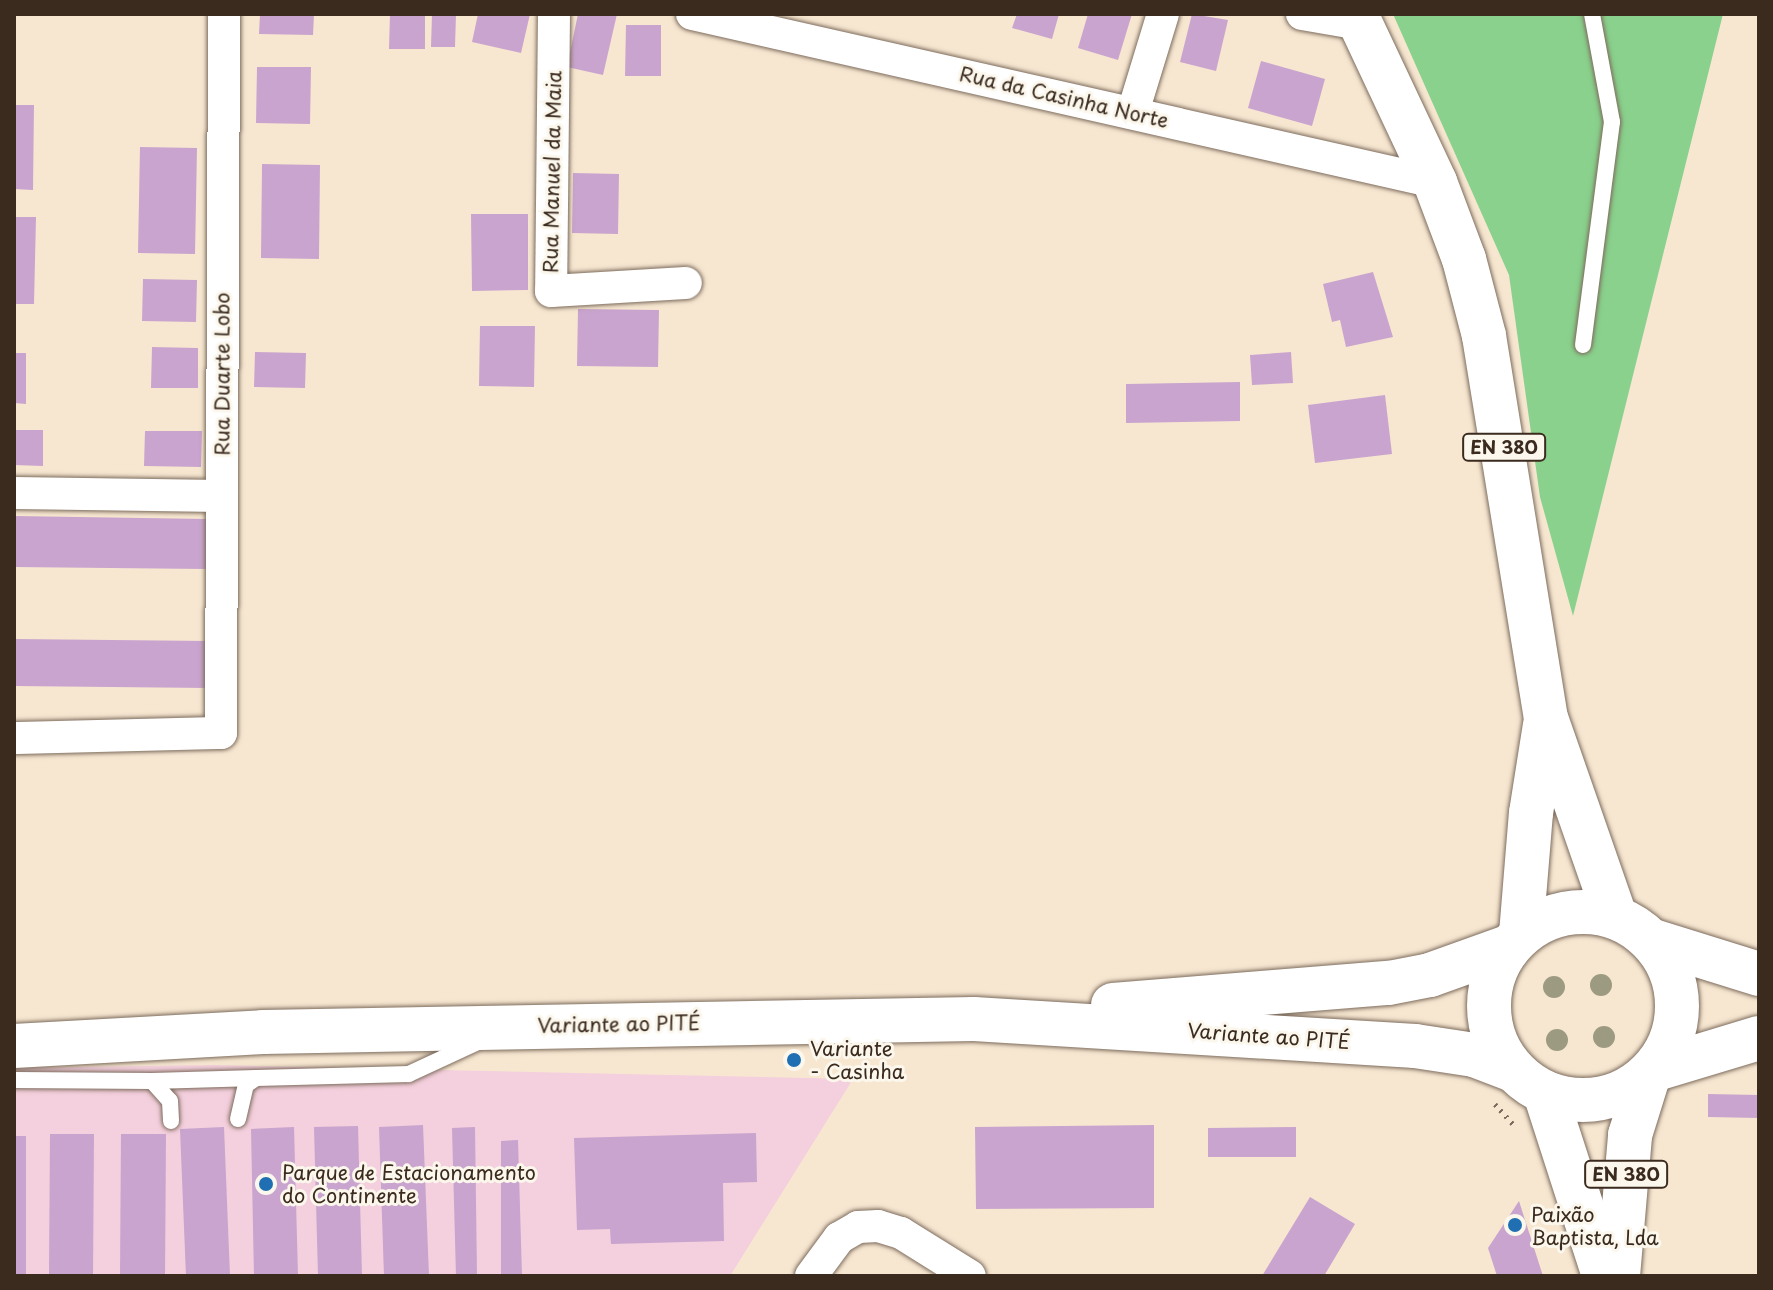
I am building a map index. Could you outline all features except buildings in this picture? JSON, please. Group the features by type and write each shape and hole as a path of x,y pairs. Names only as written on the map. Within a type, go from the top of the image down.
{"main road":[{"name":"EN 380","path":"1358,19 1435,182 1464,259 1484,336 1546,718 1615,916"},
{"name":"EN 380","path":"1515,941 1546,718"},
{"path":"1759,974 1653,941 1615,916 1566,913 1515,941 1489,996 1494,1035 1529,1081 1572,1100 1599,1099 1626,1090 1651,1072 1759,1038"},
{"name":"Variante ao PITÉ","path":"14,1046 263,1032 974,1019 1389,983 1430,975 1515,941"},
{"path":"1651,1072 1673,1033 1677,991 1669,964 1653,941"},
{"name":"Variante ao PITÉ","path":"974,1019 1415,1046 1474,1055 1529,1081"},
{"name":"Variante ao PITÉ","path":"14,1022 263,1032"},
{"name":"EN 380","path":"1618,1276 1630,1135 1651,1072"},
{"name":"EN 380","path":"1529,1081 1604,1276"}],"street":[{"name":"Rua Duarte Lobo","path":"14,738 221,733 224,14"},
{"name":"Rua Manuel da Maia","path":"554,14 551,291 686,283"},
{"name":"Rua da Casinha Norte","path":"692,14 1435,182"},
{"path":"1133,112 1163,14"},
{"path":"1302,14 1358,19"},
{"path":"14,493 222,496"},
{"path":"811,1276 839,1238 858,1227 878,1226 901,1233 970,1276"}],"lane":[{"path":"1583,345 1612,122 1592,14"},
{"path":"14,1080 152,1081 409,1074 511,1026"},
{"path":"238,1119 246,1085 256,1078"},
{"path":"152,1081 170,1101 171,1121"}],"shaded area":[{"path":"213,1065 853,1079 730,1276 14,1276 14,1068"}],"green space":[{"path":"1393,14 1723,14 1573,616 1540,497 1509,275"}],"place":[{"name":"Variante - Casinha","path":"794,1060"},
{"name":"Parque de Estacionamento do Continente","path":"266,1184"},
{"name":"Paixão Baptista, Lda","path":"1515,1225"}]}
